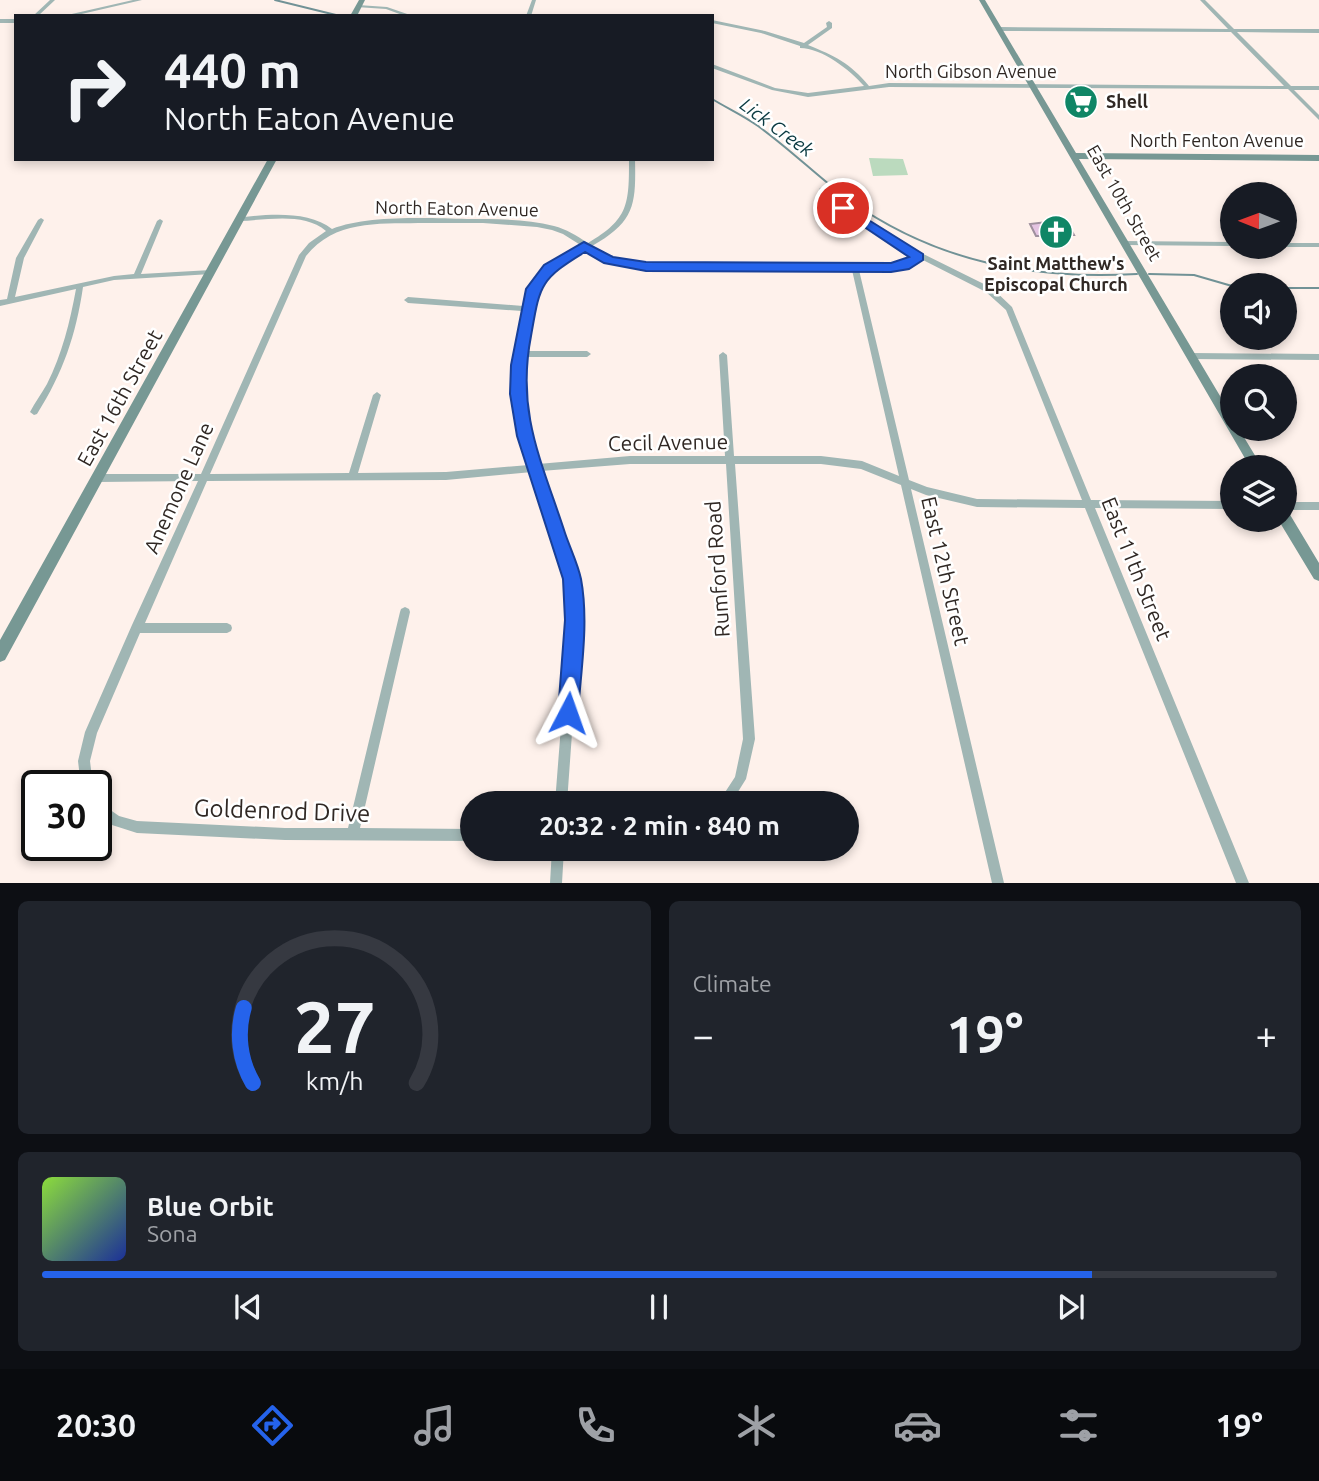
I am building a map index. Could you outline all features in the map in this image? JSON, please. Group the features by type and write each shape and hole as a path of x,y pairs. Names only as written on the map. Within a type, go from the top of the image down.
{"main road":[{"name":"East 10th Street","path":"982,0 1220,406"},
{"name":"North Fenton Avenue","path":"1073,156 1319,158"},
{"name":"East 16th Street","path":"0,654 272,161"},
{"path":"1293,532 1319,576"}],"street":[{"path":"37,14 53,0"},
{"path":"103,0 104,8"},
{"path":"75,14 140,0"},
{"path":"1202,0 1319,118"},
{"path":"360,3 391,8 406,14"},
{"path":"714,21 744,27 843,64 867,87"},
{"path":"802,47 830,27 829,23"},
{"path":"999,29 1319,30"},
{"name":"North Gibson Avenue","path":"714,67 771,89 797,94 830,95 867,87 1319,88"},
{"path":"562,791 574,599 564,550 520,416 517,385 520,354 533,289 549,268 615,228 626,215 630,203 632,161"},
{"name":"East 11th Street","path":"822,189 866,225 918,257 976,284 1001,299 1011,311 1243,883"},
{"path":"240,219 306,220 322,225 331,232"},
{"path":"10,301 20,258 41,220"},
{"path":"137,275 160,221"},
{"name":"North Eaton Avenue","path":"331,232 371,223 527,223 559,230 609,260 639,266 898,267 918,257"},
{"name":"Anemone Lane","path":"84,770 91,732 202,477 303,255 312,244 331,232"},
{"path":"1125,243 1220,244"},
{"path":"1297,245 1319,245"},
{"name":"East 12th Street","path":"855,268 998,883"},
{"path":"0,303 137,275 211,272"},
{"path":"34,412 64,361 73,332 80,285"},
{"path":"408,300 527,309"},
{"path":"520,354 587,354"},
{"name":"Rumford Road","path":"723,355 748,734 747,757 740,779 732,791"},
{"path":"1191,356 1319,357"},
{"path":"352,476 377,395"},
{"name":"Cecil Avenue","path":"98,478 454,476 621,460 839,461 871,468 940,496 977,503 1220,505"},
{"path":"1297,506 1319,506"},
{"path":"353,834 405,612"},
{"path":"136,628 227,628"},
{"name":"Goldenrod Drive","path":"112,818 137,827 460,835"},
{"path":"556,883 557,861"}],"green space":[{"path":"869,158 903,159 908,175 873,176"}],"building":[{"name":"Saint Matthew's Episcopal Church","path":"1067,222 1074,235 1053,235 1056,241 1044,241 1041,236 1036,236 1030,224"}],"waterway":[{"name":"Lick Creek","path":"275,0 332,14"},
{"name":"Lick Creek","path":"714,100 758,126 849,200 916,239 986,263 1023,270 1060,274 1137,274"},
{"name":"Lick Creek","path":"1149,274 1194,275 1220,283"},
{"name":"Lick Creek","path":"1297,288 1319,288"}],"place":[{"name":"Shell","path":"1081,102"},
{"name":"Saint Matthew's Episcopal Church","path":"1056,232"}],"route":[{"path":"568,713 575,620 572,579 525,436 517,394 518,365 529,298 533,289 549,268 584,246 609,260 646,267 891,268 904,266 918,257 885,238 843,208"}]}
